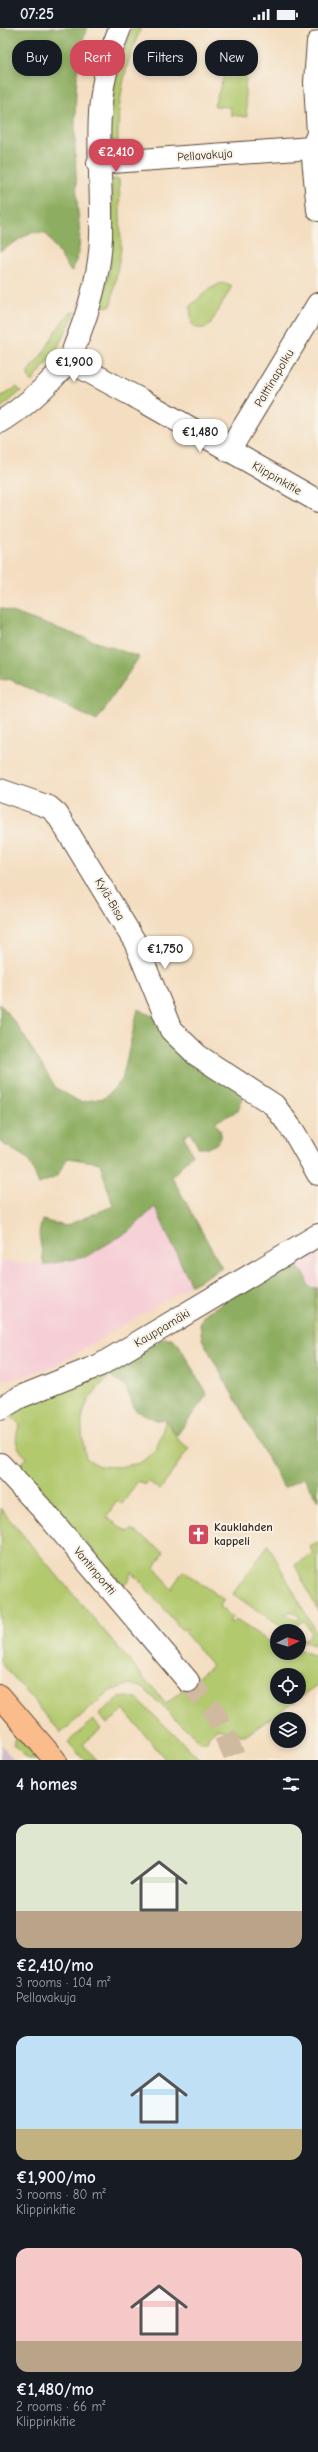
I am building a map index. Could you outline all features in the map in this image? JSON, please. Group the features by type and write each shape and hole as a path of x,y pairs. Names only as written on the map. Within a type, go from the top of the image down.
{"main road":[{"path":"0,1696 55,1760"}],"street":[{"path":"0,422 37,393 69,361 89,309 97,270 101,237 98,163 100,95 106,68 120,28"},
{"path":"318,42 315,82 318,134 312,148 318,210"},
{"name":"Pellavakuja","path":"98,163 312,148"},
{"name":"Palttinapolku","path":"229,451 318,304"},
{"name":"Klippinkitie","path":"69,361 318,501"},
{"name":"Kylä-Bisa","path":"0,790 49,807 57,814 135,942 171,1030 197,1055 274,1105 294,1132 318,1174"},
{"name":"Kauppamäki","path":"0,1409 20,1397 100,1365 318,1235"},
{"name":"Vantinportti","path":"0,1464 44,1511 188,1681"}],"shaded area":[{"path":"155,1206 191,1285 56,1365 18,1378 0,1380 0,1261 44,1265 85,1257 128,1232"},
{"path":"318,1246 318,1370 314,1332 316,1288 309,1288 304,1273 299,1270 295,1261"},
{"path":"0,1744 14,1760 0,1760"}],"green space":[{"path":"0,28 87,28 83,40 70,40 70,76 77,76 75,158 80,236 78,254 75,263 71,272 46,233 32,232 0,251"},
{"path":"132,28 141,28 135,40 133,40 133,48 125,74 125,51"},
{"path":"118,76 125,76 119,113 118,142 111,142 109,137 114,88"},
{"path":"224,76 246,76 245,93 247,117 231,115 230,107 214,106"},
{"path":"112,179 119,179 121,249 111,306 101,307 110,267 112,243"},
{"path":"221,283 232,286 210,325 206,328 196,328 192,324 190,306 208,290"},
{"path":"76,312 55,352 32,382 28,375 30,369 38,360 65,318 70,313"},
{"path":"17,387 21,391 0,409 0,397"},
{"path":"0,608 139,657 97,721 9,679 0,681"},
{"path":"0,1004 17,1025 56,1088 80,1102 104,1098 122,1080 138,1009 158,1019 244,1093 238,1111 215,1122 220,1129 220,1141 210,1147 199,1148 190,1133 184,1136 192,1154 172,1177 222,1268 191,1285 155,1207 128,1232 85,1257 44,1265 39,1234 42,1220 65,1226 113,1206 100,1163 68,1158 56,1177 39,1184 28,1159 0,1142"},
{"path":"295,1261 299,1270 304,1273 309,1287 316,1288 314,1332 318,1370 318,1501 304,1477 284,1488 202,1339 200,1324 204,1314"},
{"path":"316,1288 318,1288 318,1370 314,1332"},
{"path":"165,1338 171,1338 178,1343 207,1395 177,1435 165,1420 156,1420 135,1410 126,1387 105,1372"},
{"path":"105,1372 110,1376 92,1395 83,1412 83,1444 86,1458 98,1466 119,1467 140,1463 156,1450 166,1420 179,1441 189,1448 160,1490 148,1481 145,1485 138,1481 122,1504 117,1501 106,1517 128,1532 131,1529 164,1552 155,1567 171,1589 183,1571 224,1600 219,1607 233,1617 230,1619 230,1622 233,1623 236,1620 270,1642 270,1660 306,1660 306,1652 318,1658 318,1685 306,1693 306,1668 270,1668 270,1704 291,1704 279,1712 270,1712 270,1719 245,1736 217,1729 209,1735 207,1742 200,1742 143,1688 131,1684 110,1691 61,1733 0,1661 0,1508 166,1704 212,1665 185,1633 188,1629 186,1628 183,1631 132,1572 129,1580 123,1585 19,1466 27,1458 20,1451 16,1439 20,1425 12,1417 23,1407"},
{"path":"318,1542 318,1611 295,1565 313,1554 310,1547"},
{"path":"268,1545 317,1634 318,1641 313,1645 306,1642 306,1638 309,1637 311,1632 304,1621 297,1624 277,1624 233,1594","holes":["288,1612 293,1612 300,1617 297,1621 286,1614"]},
{"path":"130,1697 137,1699 201,1760 166,1760 124,1710 107,1724 99,1714 119,1698"},
{"path":"93,1720 101,1729 83,1744 96,1760 84,1760 68,1742"},
{"path":"16,1735 37,1760 27,1760 13,1744"}],"tunnel":[{"path":"188,1681 215,1713 236,1760"}],"place":[{"name":"Kauklahden kappeli","path":"198,1534"}]}
